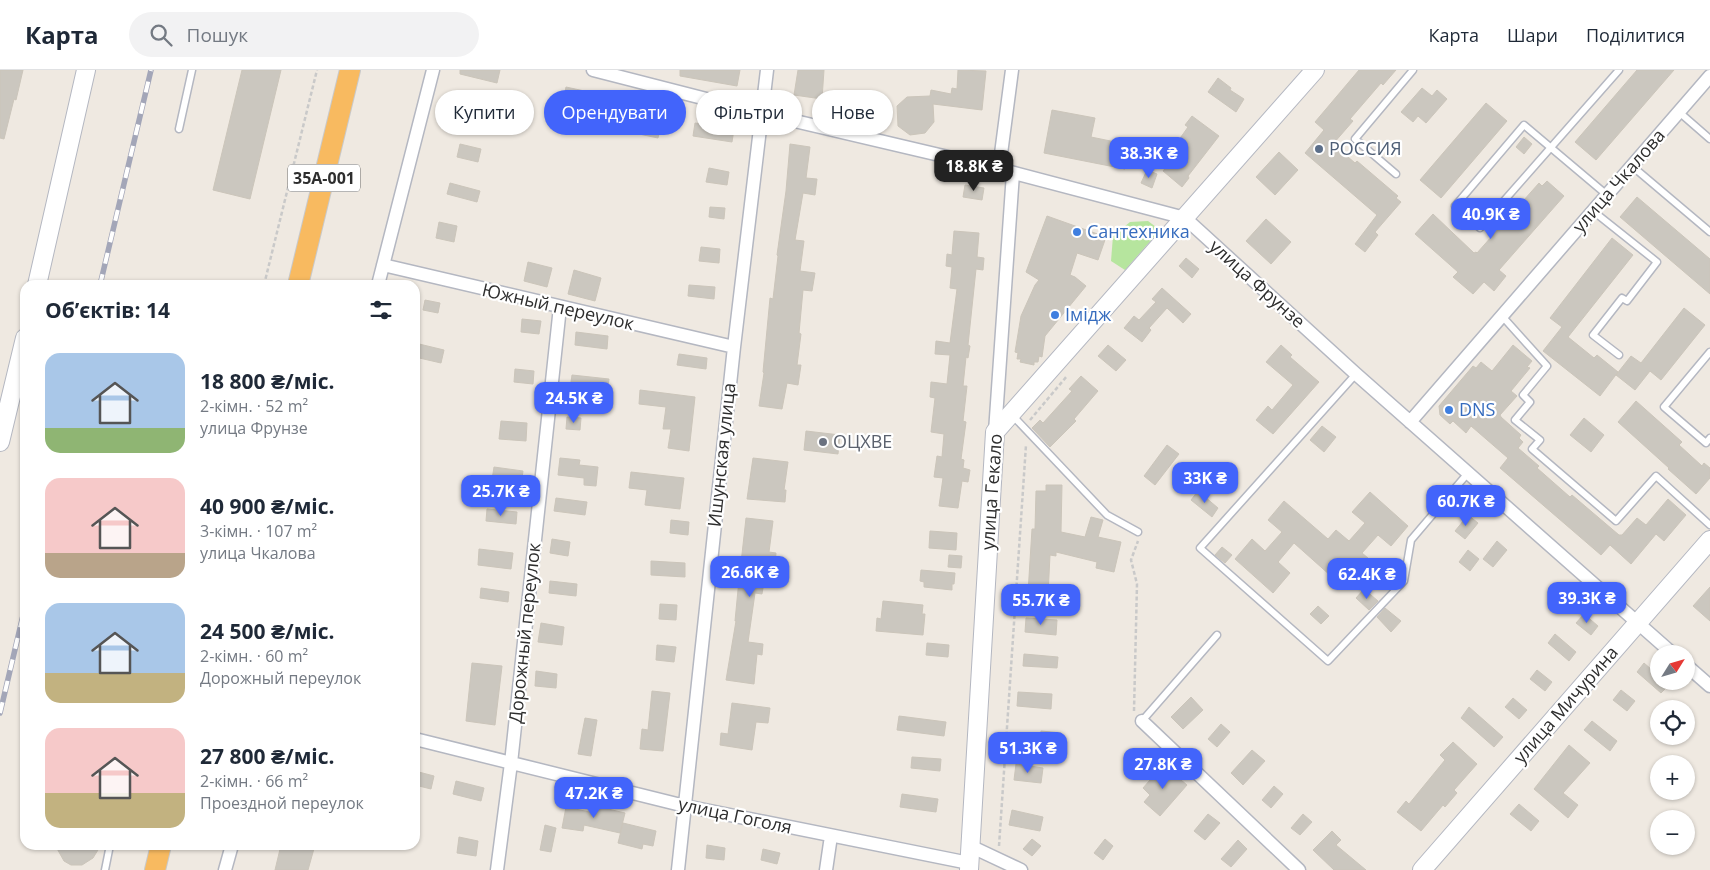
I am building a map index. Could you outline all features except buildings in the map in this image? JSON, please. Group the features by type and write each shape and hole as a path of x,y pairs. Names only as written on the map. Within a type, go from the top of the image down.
{"highway":[{"name":"35А-001","path":"299,280 350,70"},
{"path":"155,870 160,850"}],"main road":[{"path":"38,280 86,70"},
{"path":"995,432 1315,70"},
{"path":"0,442 20,359"},
{"name":"улица Гекало","path":"969,860 995,432"},
{"name":"улица Мичурина","path":"1422,870 1710,540"}],"street":[{"path":"379,280 433,70"},
{"name":"улица Фрунзе","path":"593,70 696,96"},
{"name":"Ишунская улица","path":"764,90 767,70"},
{"path":"1000,169 1012,70"},
{"name":"улица Чкалова","path":"1410,422 1710,76"},
{"name":"улица Фрунзе","path":"802,123 1000,169 1184,218 1356,374 1663,645"},
{"name":"Ишунская улица","path":"678,870 758,135"},
{"name":"улица Гекало","path":"995,432 1013,173"},
{"name":"Южный переулок","path":"383,265 734,347"},
{"name":"Дорожный переулок","path":"497,870 511,763 560,307"},
{"path":"1695,673 1710,686"},
{"path":"1142,722 1299,870"},
{"name":"улица Гоголя","path":"420,740 685,806 831,836 969,860 998,859 1021,870"},
{"path":"826,870 831,836"},
{"path":"225,870 231,850"}],"lane":[{"path":"180,129 192,70"},
{"path":"1396,174 1356,139 1413,70"},
{"path":"1607,195 1550,147 1524,125 1455,206 1480,228 1550,147 1619,70"},
{"path":"1678,112 1710,139"},
{"path":"1632,166 1710,232"},
{"path":"1593,211 1657,262 1627,301 1622,298 1593,334 1619,355"},
{"path":"1502,316 1547,366 1522,395 1530,402 1515,420 1540,440 1532,449 1616,520 1656,476 1710,525"},
{"path":"1710,352 1664,408 1706,443 1710,438"},
{"path":"1356,374 1200,548 1328,661 1404,581 1411,540 1468,473"},
{"path":"1011,414 1107,515 1138,532"},
{"path":"1142,722 1217,635"},
{"path":"105,870 109,850"}],"path":[{"path":"265,280 317,70"},
{"path":"998,859 1026,430 1029,421 1067,376"},
{"path":"1138,532 1138,541 1131,560 1137,584 1134,710 1142,722"}],"green space":[{"path":"1148,221 1160,230 1125,270 1111,261 1113,236 1130,222"}],"railway":[{"path":"101,280 151,70"},
{"path":"0,713 20,628"}],"place":[{"name":"РОССИЯ","path":"1319,149"},
{"name":"Сантехника","path":"1077,232"},
{"name":"Імідж","path":"1055,315"},
{"name":"DNS","path":"1449,410"},
{"name":"ОЦХВЕ","path":"823,442"}]}
